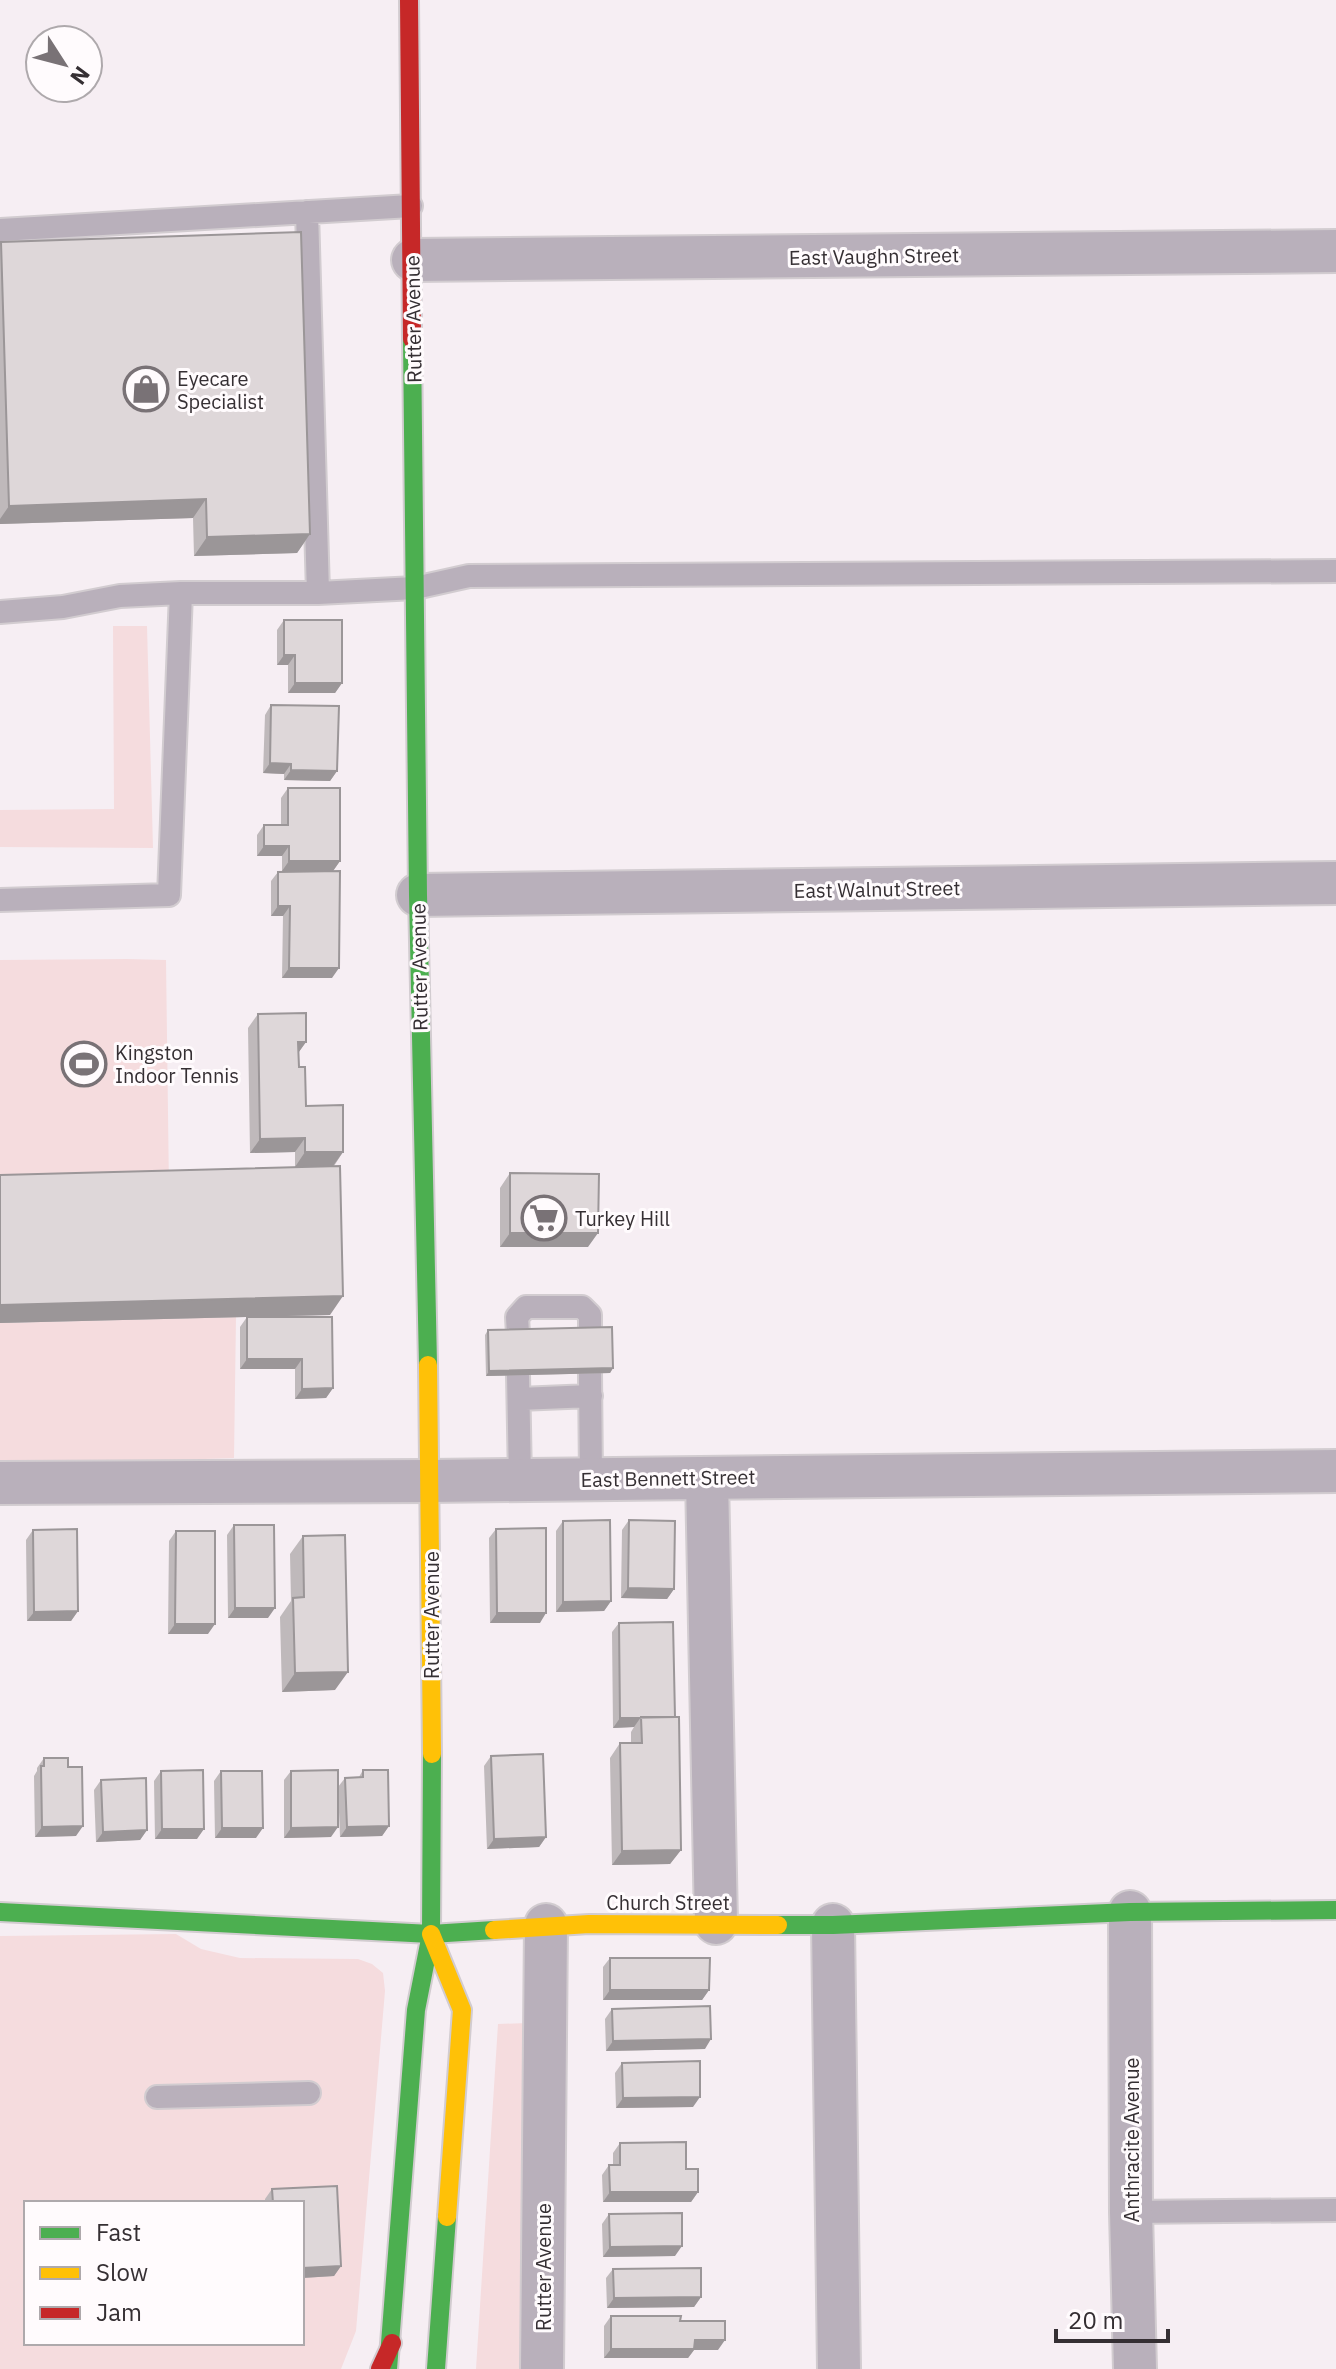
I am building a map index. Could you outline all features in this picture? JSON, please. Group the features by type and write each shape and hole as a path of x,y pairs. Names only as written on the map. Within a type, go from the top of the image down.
{"main road":[{"name":"Rutter Avenue","path":"388,2369 416,2010 431,1934 430,1481 418,895 409,0"},
{"name":"Church Street","path":"0,1912 431,1934 546,1925 833,1925 1130,1912 1336,1910"},
{"name":"Rutter Avenue","path":"431,1934 462,2010 436,2369"},
{"path":"380,2369 392,2343"}],"street":[{"name":"East Vaughn Street","path":"413,260 1336,251"},
{"name":"East Walnut Street","path":"418,895 1336,883"},
{"name":"East Bennett Street","path":"0,1483 1336,1471"},
{"path":"707,1478 716,1923"},
{"name":"Anthracite Avenue","path":"1130,1912 1135,2369"},
{"name":"Rutter Avenue","path":"542,2369 546,1925"},
{"path":"833,1925 839,2369"}],"lane":[{"path":"0,230 411,206"},
{"path":"307,212 318,593"},
{"path":"0,612 63,607 120,596 415,588 469,576 1336,571"},
{"path":"0,900 169,895 181,593"},
{"path":"518,1334 517,1317 526,1307 582,1307 590,1315 590,1332"},
{"path":"518,1375 520,1480"},
{"path":"519,1399 590,1385 591,1479"},
{"path":"157,2097 309,2093"},
{"path":"1131,2212 1336,2210"}],"shaded area":[{"path":"113,626 147,626 153,848 0,847 0,810 114,809"},
{"name":"Kingston Indoor Tennis","path":"0,960 166,960 169,1189 0,1193"},
{"path":"236,1317 234,1458 0,1466 0,1323"},
{"path":"176,1934 201,1949 240,1958 358,1959 372,1964 383,1973 385,1991 356,2331 341,2369 0,2369 0,1936"},
{"path":"527,2023 531,2369 476,2369 498,2024"}],"building":[{"name":"Eyecare Specialist","path":"301,232 310,534 207,537 206,499 9,506 1,242"},
{"path":"284,620 342,620 342,683 295,683 295,655 284,655"},
{"path":"271,705 339,706 337,771 291,770 291,764 270,763"},
{"path":"288,788 340,788 340,861 289,861 289,846 264,846 264,825 288,825"},
{"path":"340,871 339,968 289,968 290,906 278,906 278,872"},
{"path":"306,1013 306,1042 298,1042 299,1067 305,1067 306,1106 343,1105 343,1152 305,1152 305,1138 260,1139 258,1014"},
{"path":"340,1166 343,1296 0,1305 0,1175"},
{"name":"Turkey Hill","path":"510,1173 599,1174 598,1233 510,1233"},
{"path":"247,1317 332,1317 333,1388 302,1389 302,1359 247,1359"},
{"path":"612,1327 613,1368 489,1371 488,1330"},
{"path":"610,1520 611,1601 563,1602 563,1521"},
{"path":"629,1520 675,1521 674,1589 628,1588"},
{"path":"234,1525 274,1525 275,1608 235,1608"},
{"path":"546,1528 546,1613 497,1613 496,1529"},
{"path":"77,1529 78,1611 34,1612 33,1530"},
{"path":"176,1531 215,1531 215,1624 175,1624"},
{"path":"345,1535 348,1672 295,1673 293,1598 304,1597 303,1536"},
{"path":"673,1622 675,1717 620,1718 619,1623"},
{"path":"641,1717 679,1717 681,1850 622,1851 620,1743 642,1743"},
{"path":"543,1754 546,1837 494,1839 491,1756"},
{"path":"44,1758 68,1758 68,1767 82,1767 83,1826 42,1827 41,1766 44,1766"},
{"path":"203,1770 204,1829 162,1829 161,1771"},
{"path":"338,1770 338,1827 291,1828 291,1771"},
{"path":"363,1770 388,1770 389,1826 347,1827 345,1778 363,1777"},
{"path":"221,1771 262,1771 263,1828 222,1828"},
{"path":"146,1778 147,1830 103,1832 101,1780"},
{"path":"610,1958 710,1958 709,1990 610,1990"},
{"path":"710,2006 711,2039 613,2041 612,2009"},
{"path":"700,2061 700,2097 623,2098 622,2063"},
{"path":"686,2142 686,2169 698,2169 698,2192 610,2192 609,2165 620,2165 620,2143"},
{"path":"337,2186 341,2266 304,2268 304,2201 273,2201 272,2189"},
{"path":"682,2213 682,2246 610,2247 609,2214"},
{"path":"701,2268 701,2297 614,2298 613,2269"},
{"path":"611,2316 681,2316 680,2321 725,2321 725,2340 695,2340 694,2349 611,2349"}],"traffic: fast":[{"path":"412,339 418,895 428,1365"},
{"path":"388,2369 416,2010 431,1934 432,1754"},
{"path":"778,1925 1130,1912 1336,1910"},
{"path":"0,1912 431,1934 494,1930"},
{"path":"436,2369 447,2217"}],"traffic: slow":[{"path":"428,1365 432,1754"},
{"path":"494,1930 589,1924 778,1925"},
{"path":"431,1934 462,2010 447,2217"}],"traffic: jam":[{"path":"409,0 412,339"},
{"path":"380,2369 392,2343"}],"place":[{"name":"Eyecare Specialist","path":"146,389"},
{"name":"Kingston Indoor Tennis","path":"84,1064"},
{"name":"Turkey Hill","path":"544,1218"}]}
